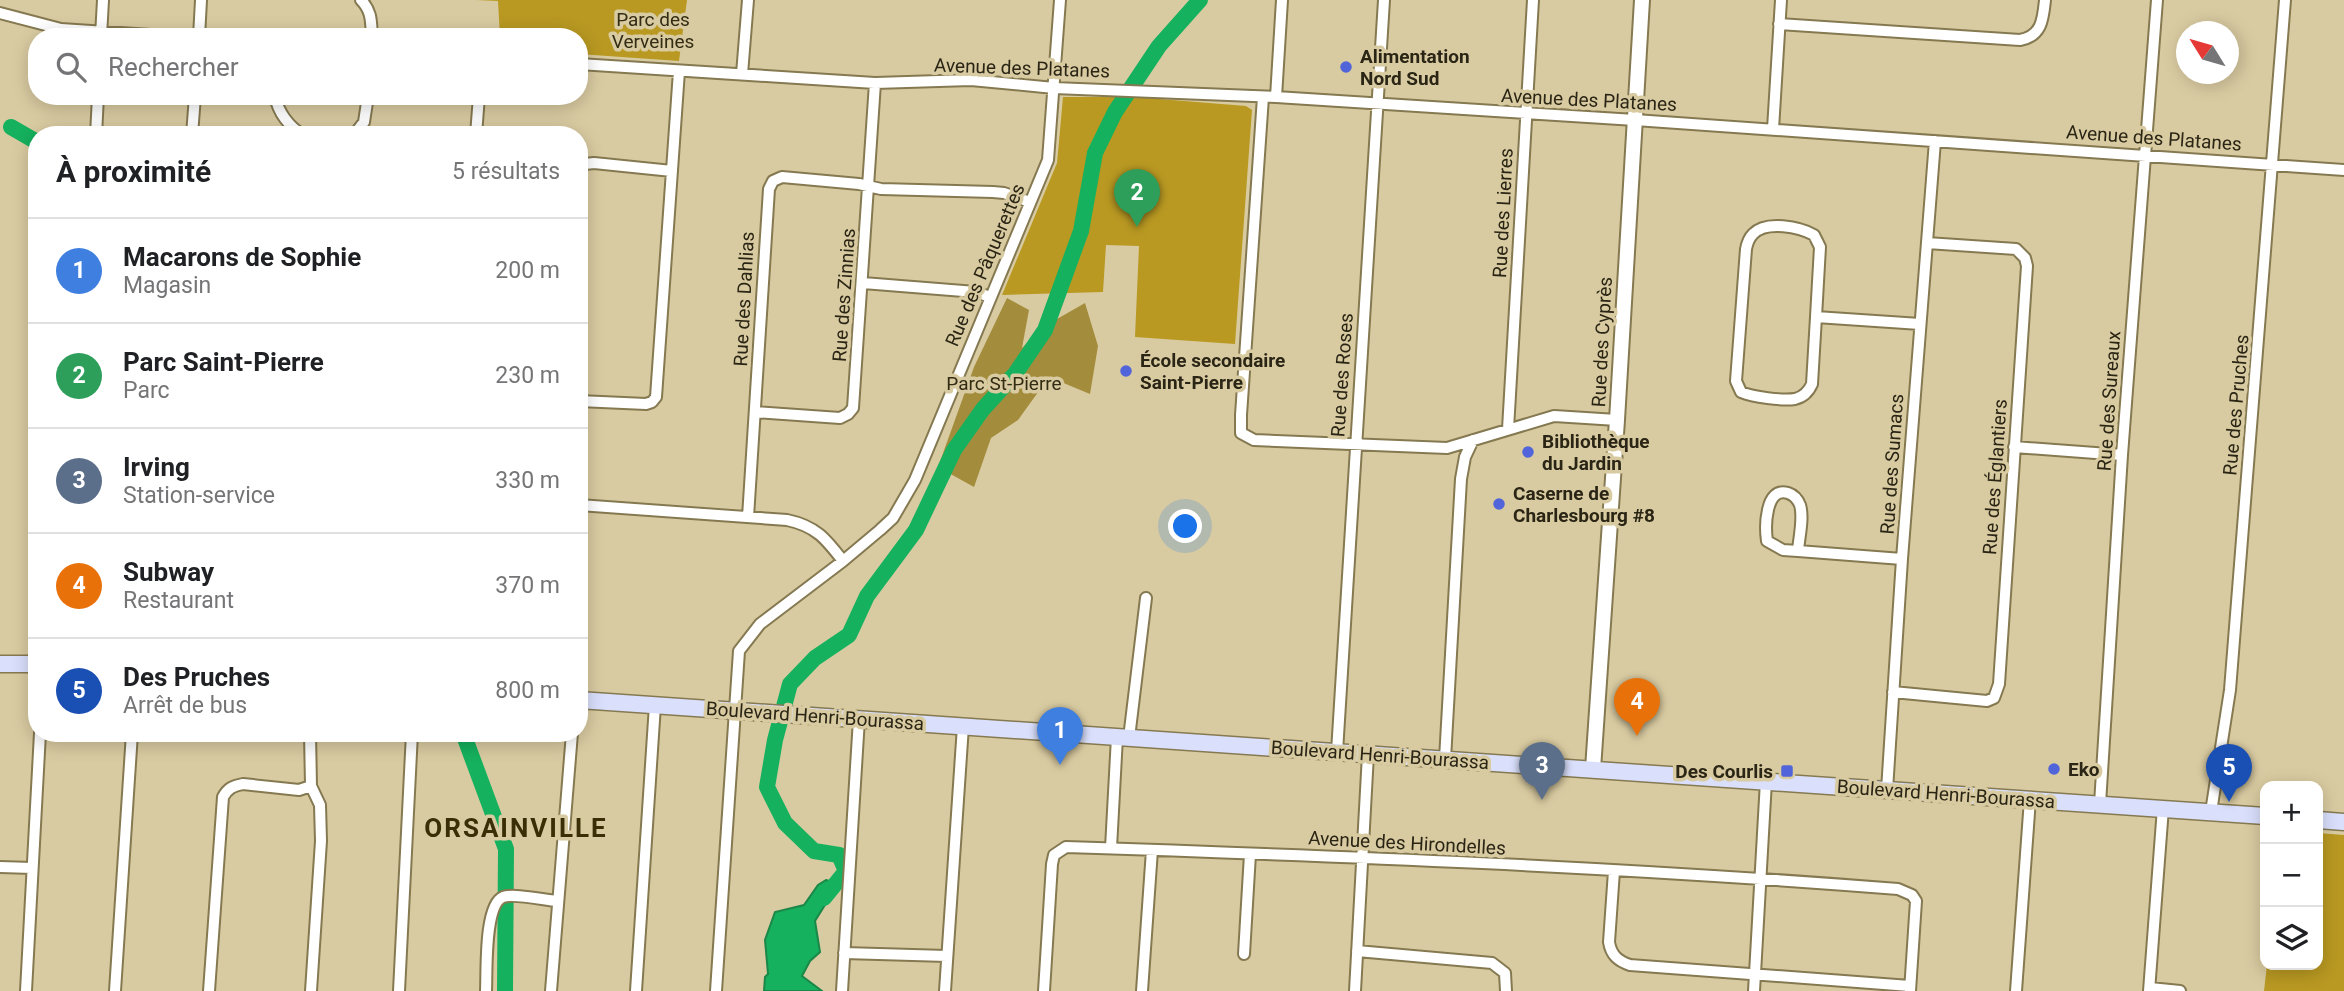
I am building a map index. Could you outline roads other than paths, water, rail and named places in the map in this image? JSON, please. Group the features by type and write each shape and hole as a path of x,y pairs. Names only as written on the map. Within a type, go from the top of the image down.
{"main road":[{"path":"0,664 28,664"},
{"name":"Boulevard Henri-Bourassa","path":"588,701 2260,816"},
{"path":"2323,820 2344,822"}],"street":[{"path":"101,28 103,0"},
{"path":"199,28 201,0"},
{"path":"361,0 368,7 372,28"},
{"path":"742,74 748,0"},
{"name":"Rue des Pâquerettes","path":"716,991 736,711 736,660 741,645 760,624 844,561 880,530 904,501 915,480 1048,160 1060,0"},
{"path":"1276,97 1282,0"},
{"name":"Rue des Roses","path":"1337,752 1384,0"},
{"name":"Rue des Lierres","path":"1508,429 1533,0"},
{"name":"Rue des Cyprès","path":"1593,769 1642,0"},
{"path":"1773,129 1781,0"},
{"path":"1779,24 2020,40 2035,35 2040,28 2045,0"},
{"name":"Rue des Sureaux","path":"2100,804 2122,455 2157,0"},
{"name":"Rue des Pruches","path":"2211,812 2230,690 2285,0"},
{"path":"0,13 57,28"},
{"name":"Avenue des Platanes","path":"588,65 875,83 971,80 1054,88 1276,97 2344,170"},
{"path":"588,401 646,404 656,397 679,71"},
{"name":"Rue des Zinnias","path":"755,412 840,418 853,408 875,83"},
{"path":"1263,97 1241,433 1254,440 1447,448 1554,416 1617,420"},
{"path":"96,126 98,105"},
{"path":"193,126 194,105"},
{"path":"278,105 291,126"},
{"path":"361,126 367,105"},
{"path":"477,126 478,105"},
{"name":"Rue des Sumacs","path":"1887,790 1935,141"},
{"path":"588,164 672,171"},
{"name":"Rue des Dahlias","path":"748,517 769,189 771,184 782,177 869,187"},
{"path":"869,187 1004,193 1030,202"},
{"path":"1768,227 1800,229 1814,235 1821,247 1816,317 1812,384 1809,390 1794,399 1749,396 1741,392 1737,373 1746,249 1753,234 1768,227"},
{"name":"Rue des Églantiers","path":"1893,692 1979,702 1994,698 1998,691 2027,266 2021,252 2011,248 1927,243"},
{"path":"863,283 976,292 990,297"},
{"path":"1816,317 1920,324"},
{"path":"1445,759 1461,479 1465,457 1473,440"},
{"path":"2014,447 2122,455"},
{"path":"1798,551 1801,509 1799,501 1787,492 1779,492 1772,497 1769,504 1767,541 1783,550 1902,559"},
{"path":"588,506 803,523 825,538 844,561"},
{"path":"1111,848 1123,737 1146,598"},
{"path":"636,991 655,705"},
{"path":"842,991 859,719"},
{"path":"945,991 963,726"},
{"path":"26,991 39,742"},
{"path":"114,991 131,742"},
{"path":"310,742 311,786 320,805 321,841 311,991"},
{"path":"399,991 412,742"},
{"path":"551,991 571,742"},
{"path":"1355,991 1368,754"},
{"path":"1754,991 1766,782"},
{"path":"209,991 223,797 227,790 243,784 299,790 311,786"},
{"path":"2016,991 2030,799"},
{"path":"2163,808 2149,990 2180,991"},
{"name":"Avenue des Hirondelles","path":"1044,991 1051,874 1054,855 1066,847 1363,857 1762,878 1898,889 1912,895 1916,901 1910,988"},
{"path":"1142,991 1152,850"},
{"path":"1244,954 1250,854"},
{"path":"0,867 32,868"},
{"path":"1614,871 1609,942 1611,950 1622,963 1910,988"},
{"path":"486,991 489,924 495,903 505,897 558,901"},
{"path":"1357,951 1492,963 1505,973 1506,991"},
{"path":"844,953 947,956"}],"waterway":[{"path":"824,898 846,871 839,855 814,851 785,823 767,787 775,740 790,684 815,658 849,635 867,596 916,530 954,450 983,409 1015,374 1045,330 1081,231 1095,153 1115,112 1159,46 1200,0"},
{"path":"11,127 28,137"},
{"path":"466,742 506,849 505,991"}],"place":[{"name":"Alimentation Nord Sud","path":"1346,67"},
{"name":"Parc Saint-Pierre","path":"1137,227"},
{"name":"École secondaire Saint-Pierre","path":"1126,371"},
{"name":"Bibliothèque du Jardin","path":"1528,452"},
{"name":"Caserne de Charlesbourg #8","path":"1499,504"},
{"name":"Subway","path":"1637,736"},
{"name":"Macarons de Sophie","path":"1060,765"},
{"name":"Eko","path":"2054,769"},
{"name":"Des Courlis","path":"1787,771"},
{"name":"Irving","path":"1542,800"},
{"name":"Des Pruches","path":"2229,802"}],"district":[{"name":"ORSAINVILLE","path":"516,828"}],"park label":[{"name":"Parc des Verveines","path":"653,30"},
{"name":"Parc St-Pierre","path":"1004,383"}]}
